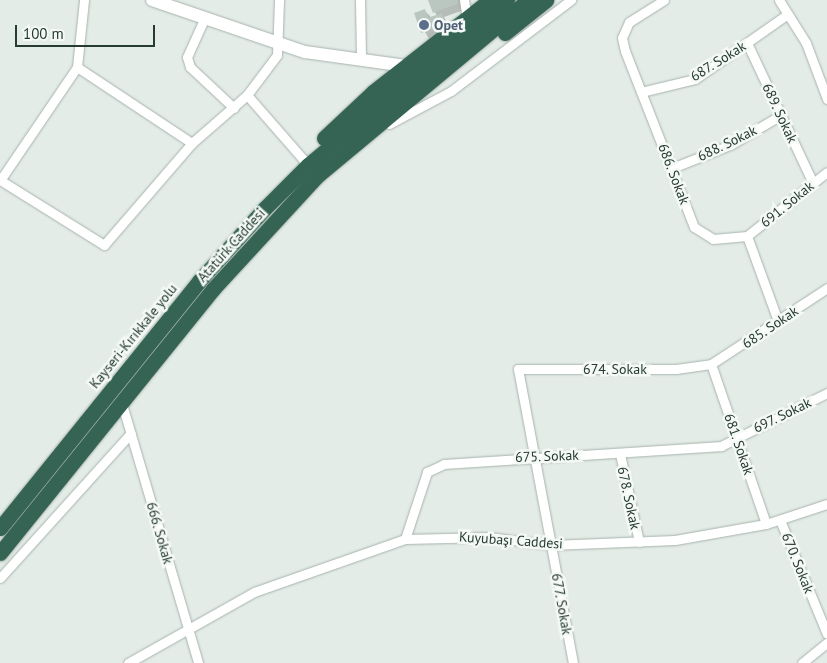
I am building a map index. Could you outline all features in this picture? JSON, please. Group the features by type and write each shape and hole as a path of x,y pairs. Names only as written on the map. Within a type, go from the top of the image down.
{"highway":[{"path":"312,170 317,145 406,66 490,0"},
{"name":"Kayseri-Kırıkkale yolu","path":"0,528 198,281 312,170 507,0"},
{"name":"Atatürk Caddesi","path":"0,553 213,289 312,170 528,0"},
{"path":"312,170 389,124 546,0"}],"street":[{"path":"84,0 76,67 0,180 104,245 192,143 247,96 273,64 277,44 279,0"},
{"path":"152,0 205,16 277,44 360,60 406,66"},
{"path":"360,0 360,60"},
{"path":"464,0 467,18"},
{"path":"389,124 451,92 572,0"},
{"name":"686. Sokak","path":"664,0 624,29 625,51 672,168 702,236 747,236"},
{"path":"780,0 806,43 827,99"},
{"name":"687. Sokak","path":"641,92 695,79 788,14"},
{"path":"205,16 188,57 190,67 234,108"},
{"name":"689. Sokak","path":"747,43 813,183"},
{"path":"76,67 192,143"},
{"path":"247,96 312,170"},
{"name":"688. Sokak","path":"672,168 730,145 781,115"},
{"name":"691. Sokak","path":"747,236 827,172"},
{"path":"747,236 778,320"},
{"name":"685. Sokak","path":"711,364 827,288"},
{"name":"674. Sokak","path":"518,369 676,369 711,364"},
{"name":"681. Sokak","path":"711,364 766,524"},
{"name":"677. Sokak","path":"518,369 573,663"},
{"name":"697. Sokak","path":"736,438 827,393"},
{"name":"666. Sokak","path":"122,404 198,663"},
{"path":"0,578 131,433"},
{"name":"675. Sokak","path":"405,539 427,472 444,464 534,455 620,454 697,449 736,438"},
{"name":"678. Sokak","path":"620,454 638,542"},
{"name":"Kuyubaşı Caddesi","path":"128,663 254,592 405,539 489,536 551,545 638,542 766,524 827,504"},
{"name":"670. Sokak","path":"780,520 827,634"},
{"path":"802,663 827,643"}],"building":[{"path":"428,0 457,0 458,4 433,13"},
{"path":"425,9 428,18 442,13 446,24 421,33 414,13"}],"place":[{"name":"Opet","path":"424,25"}]}
